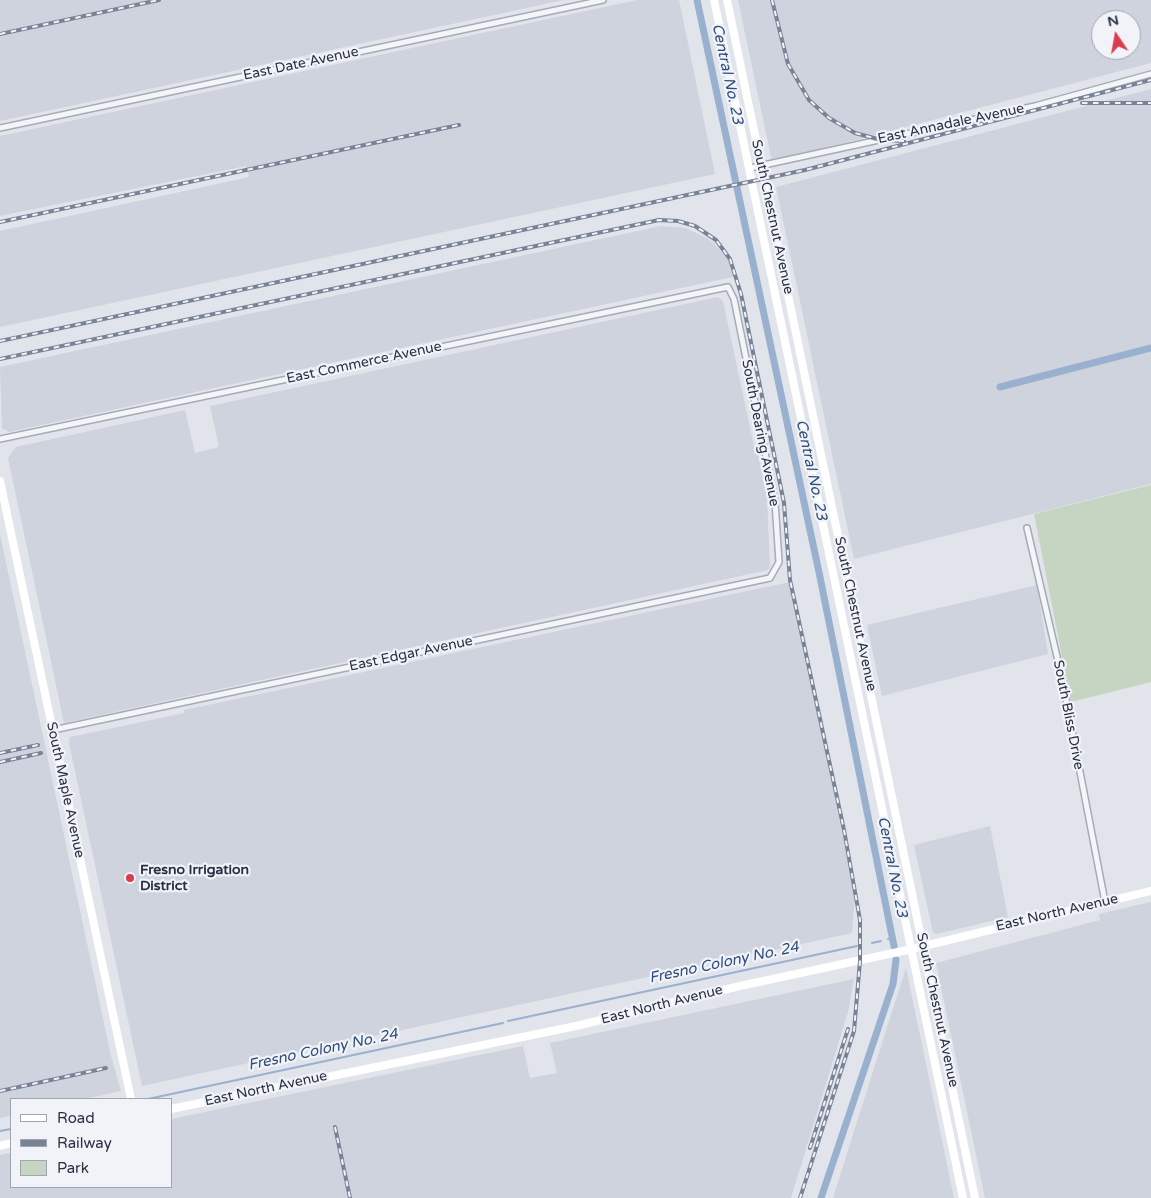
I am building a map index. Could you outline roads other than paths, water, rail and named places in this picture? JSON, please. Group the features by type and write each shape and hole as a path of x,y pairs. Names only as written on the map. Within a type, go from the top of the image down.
{"main road":[{"name":"South Chestnut Avenue","path":"714,0 963,1198"},
{"name":"South Chestnut Avenue","path":"727,0 975,1198"},
{"name":"South Maple Avenue","path":"0,481 131,1098"},
{"path":"832,565 844,562"},
{"name":"East North Avenue","path":"172,1109 532,1036 722,990 902,952 1151,891"}],"street":[{"name":"East Date Avenue","path":"0,128 603,0"},
{"name":"East Annadale Avenue","path":"750,168 1035,106 1151,74"},
{"name":"East Commerce Avenue","path":"0,439 728,288"},
{"name":"South Dearing Avenue","path":"728,288 734,299 775,502 779,562 770,578"},
{"name":"South Bliss Drive","path":"1026,528 1062,678 1105,902"},
{"name":"East Edgar Avenue","path":"53,730 770,578"}],"waterway":[{"name":"Central No. 23","path":"697,0 820,577 894,946"},
{"path":"1000,387 1151,348"},
{"name":"Fresno Colony No. 24","path":"888,939 892,938"},
{"name":"Fresno Colony No. 24","path":"872,943 881,941"},
{"name":"Fresno Colony No. 24","path":"508,1021 857,946"},
{"name":"Central No. 23","path":"821,1198 893,984 896,960"},
{"name":"Fresno Colony No. 24","path":"153,1098 503,1023"},
{"name":"Fresno Colony No. 24","path":"0,1131 10,1129"}],"railway":[{"path":"0,34 159,0"},
{"path":"772,0 788,64 809,100 829,118 855,133 881,140 904,141"},
{"path":"0,341 805,170 1151,80"},
{"path":"1082,103 1151,103"},
{"path":"0,222 459,125"},
{"path":"0,359 659,220 678,221 695,226 716,240 730,259 741,294 784,503 790,580 844,830 860,920 860,961 854,1031 800,1198"},
{"path":"0,753 38,745"},
{"path":"0,762 41,753"},
{"path":"810,1148 848,1029"},
{"path":"0,1091 106,1068"},
{"path":"335,1127 350,1198"}],"place":[{"name":"Fresno Irrigation District","path":"130,878"}]}
